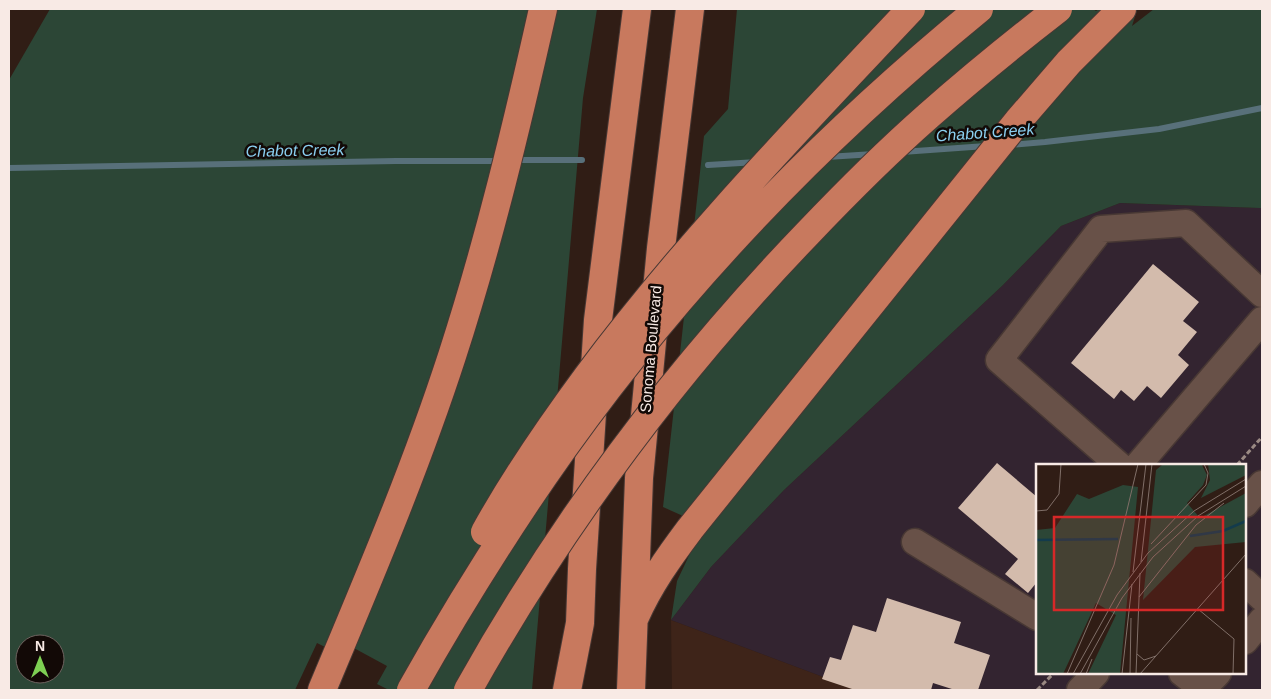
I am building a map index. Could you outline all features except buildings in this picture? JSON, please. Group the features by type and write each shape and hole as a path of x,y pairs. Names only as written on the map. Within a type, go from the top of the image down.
{"highway":[{"path":"322,690 392,524 463,322 516,127 543,9"},
{"path":"567,690 580,623 598,320 637,9"},
{"name":"Sonoma Boulevard","path":"631,690 640,469 661,248 690,9"},
{"path":"411,690 431,636 459,579 524,467 562,411 686,252 776,152 911,9"},
{"path":"411,690 473,584 539,483 594,406 664,318 747,226 813,158 894,81 979,9"},
{"path":"468,690 515,609 585,503 660,401 744,300 834,205 879,161 975,76 1058,9"},
{"path":"635,617 657,574 678,545 911,254 1042,92 1122,9"}],"street":[{"path":"1118,464 999,360 1101,230 1186,223 1262,294"},
{"path":"1139,464 1262,320"},
{"path":"1246,503 1262,484"},
{"path":"915,542 1036,616"},
{"path":"1246,583 1262,598"},
{"path":"1246,639 1262,620"},
{"path":"1080,690 1095,674"},
{"path":"1183,674 1200,685 1209,682 1217,674"}],"path":[{"path":"1238,464 1262,437"},
{"path":"1036,690 1053,674"}],"shaded area":[{"path":"1120,203 1262,208 1262,690 858,690 671,620 711,567 784,490 1002,286 1061,226"},
{"path":"671,620 858,690 672,690"}],"green space":[{"path":"50,9 597,9 583,98 532,690 389,690 377,684 387,666 352,647 337,653 317,643 295,690 9,690 9,80"},
{"path":"737,9 1093,9 1096,11 1099,9 1135,9 1137,10 1132,26 1154,9 1262,9 1262,208 1120,203 1061,226 1002,286 784,490 711,567 671,620 677,581 694,545 683,516 663,507 704,136 728,109"}],"waterway":[{"name":"Chabot Creek","path":"1009,145 1159,129 1262,108"},
{"name":"Chabot Creek","path":"902,152 986,146"},
{"name":"Chabot Creek","path":"827,157 874,154"},
{"name":"Chabot Creek","path":"513,160 582,160"},
{"name":"Chabot Creek","path":"9,168 501,161"},
{"name":"Chabot Creek","path":"708,165 757,162"}]}
